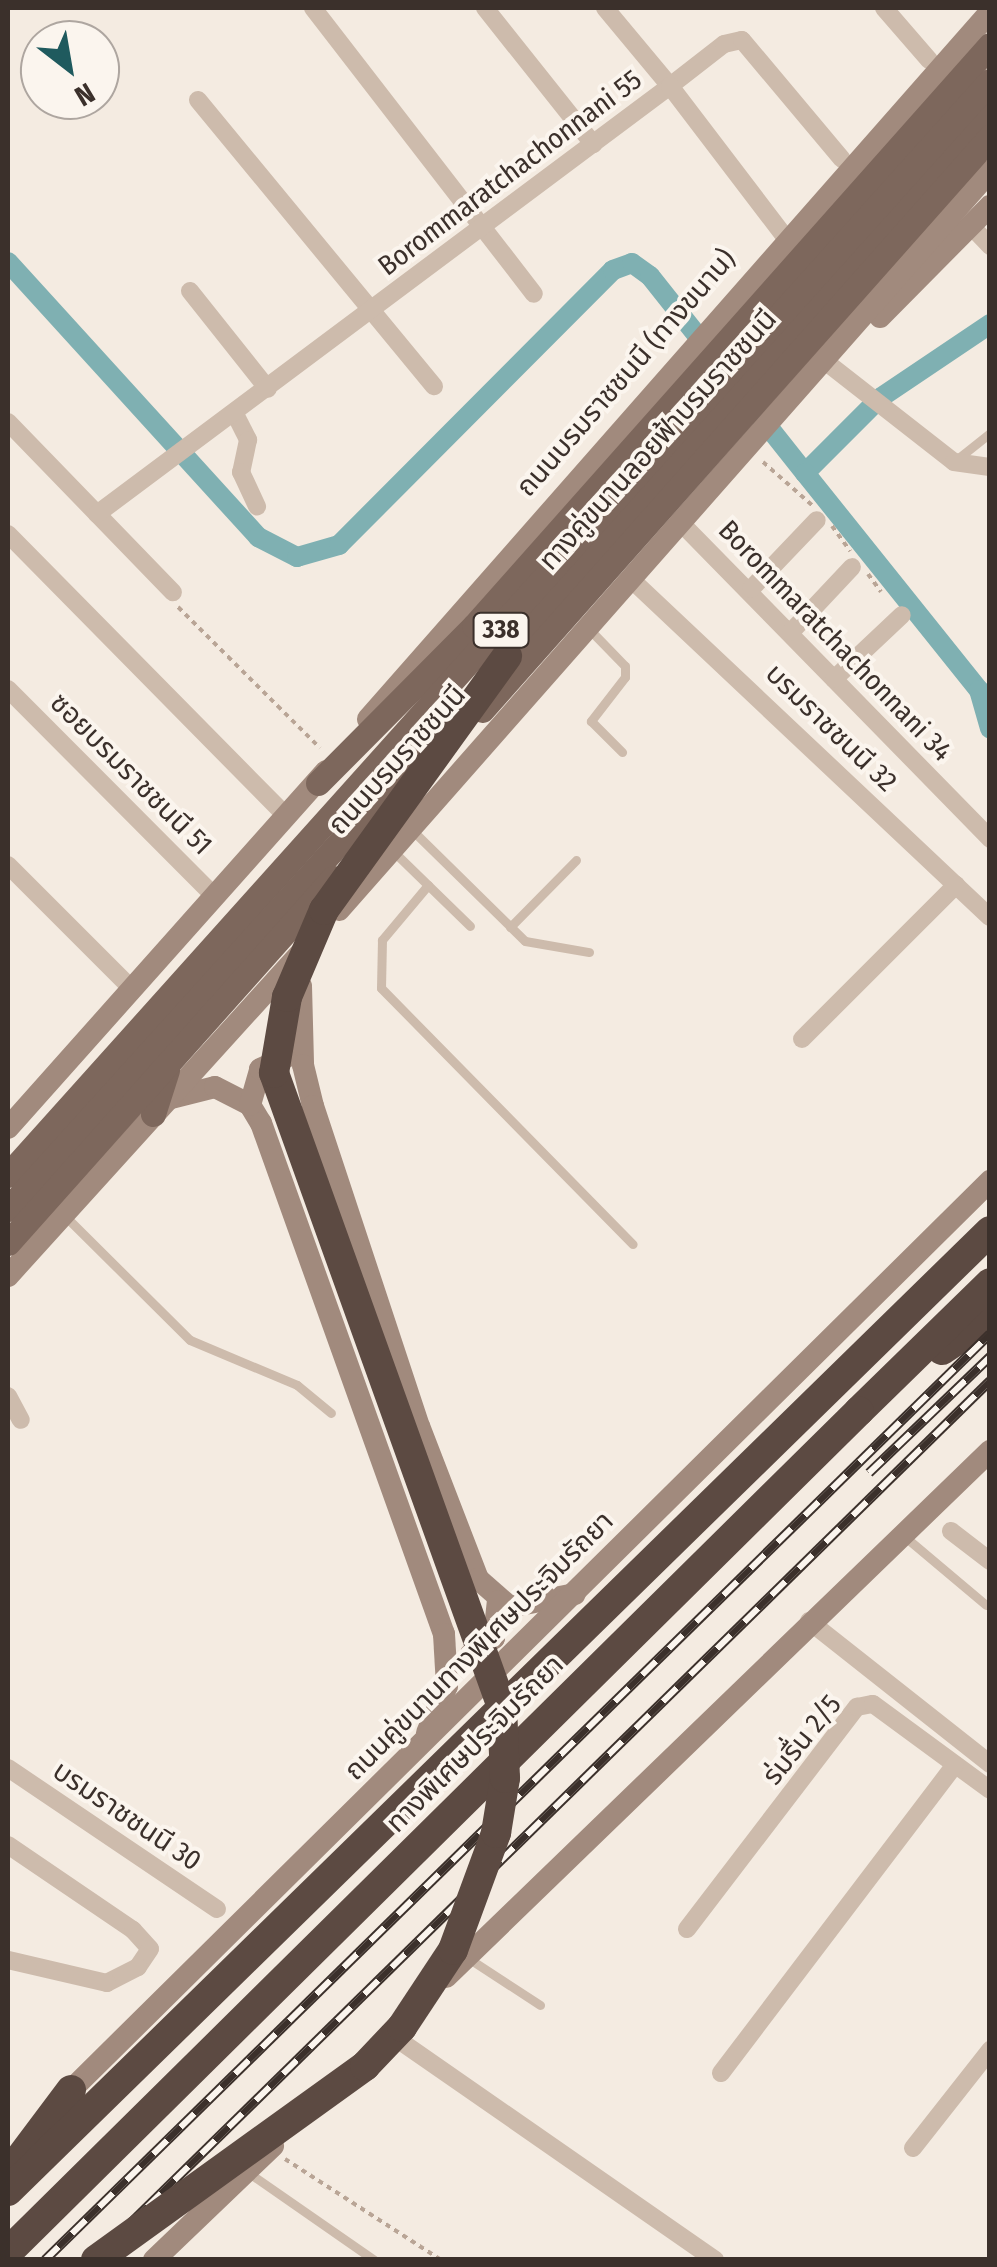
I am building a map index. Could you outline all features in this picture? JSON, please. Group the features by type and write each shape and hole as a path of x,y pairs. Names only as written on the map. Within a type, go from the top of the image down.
{"highway":[{"path":"96,2260 366,2066 402,2026 453,1950 496,1832 506,1778 502,1707 274,1073 287,997 324,910 507,656"},
{"name":"ทางพิเศษประจิมรัถยา","path":"8,2191 990,1232"},
{"name":"ทางพิเศษประจิมรัถยา","path":"8,2252 990,1283"},
{"path":"859,1411 990,1318"},
{"path":"8,2174 71,2090"}],"main road":[{"path":"785,237 842,159 975,8"},
{"name":"ถนนบรมราชชนนี (ทางขนาน)","path":"318,782 785,237 978,46 990,12"},
{"name":"ถนนบรมราชชนนี","path":"8,1128 318,782 440,662 694,383 978,46"},
{"name":"ทางคู่ขนานลอยฟ้าบรมราชชนนี","path":"8,1175 990,81"},
{"name":"ทางคู่ขนานลอยฟ้าบรมราชชนนี","path":"8,1209 507,656 990,111"},
{"name":"ถนนบรมราชชนนี","path":"8,1243 170,1060 765,412 990,137"},
{"name":"338","path":"765,412 826,362 990,171"},
{"path":"826,362 900,300 990,206"},
{"name":"338","path":"412,830 682,524 739,440"},
{"name":"ถนนบรมราชชนนี","path":"160,1107 412,830"},
{"path":"305,948 299,1000 303,1065 419,1426 478,1579 498,1601 526,1606 578,1593"},
{"path":"303,1065 277,1058 260,1069 250,1105 446,1651 446,1686 421,1746"},
{"path":"160,1107 170,1060"},
{"path":"160,1107 215,1087 250,1105"},
{"name":"338","path":"8,1276 160,1107"},
{"name":"ถนนคู่ขนานทางพิเศษประจิมรัถยา","path":"8,2150 578,1593 990,1181"},
{"path":"154,2260 390,2034 809,1621 904,1536 990,1451"},
{"path":"446,1651 474,1654 494,1638 498,1601"}],"street":[{"path":"313,8 534,294"},
{"path":"485,8 593,144"},
{"path":"606,8 670,86 724,44 742,40 842,159"},
{"path":"884,8 929,60"},
{"name":"Borommaratchachonnani 55","path":"103,510 670,86 785,237"},
{"path":"198,100 434,386"},
{"path":"971,226 990,246"},
{"path":"190,291 268,389"},
{"path":"826,362 894,410 954,462 990,467"},
{"path":"233,416 248,440 241,472 257,506"},
{"path":"8,422 103,510 172,592"},
{"path":"752,589 817,520"},
{"name":"Borommaratchachonnani 34","path":"682,524 752,589 990,839"},
{"path":"8,534 287,817"},
{"path":"791,632 852,567"},
{"name":"บรมราชชนนี 32","path":"633,581 990,917"},
{"path":"834,679 902,615"},
{"name":"ซอยบรมราชชนนี 51","path":"8,690 215,897"},
{"path":"8,866 132,989"},
{"path":"802,1040 956,885"},
{"path":"8,1396 21,1420"},
{"path":"951,1531 990,1561"},
{"path":"809,1621 990,1764"},
{"name":"ร่มรื่น 2/5","path":"688,1929 858,1707 873,1704 990,1790"},
{"path":"721,2073 954,1765"},
{"name":"บรมราชชนนี 30","path":"8,1768 217,1909"},
{"path":"8,1845 150,1948 138,1967 107,1983 8,1960"},
{"path":"390,2034 715,2260"},
{"path":"913,2148 990,2050"}],"lane":[{"path":"954,462 990,434"},
{"path":"590,630 624,666 625,677 590,721 622,752"},
{"path":"412,830 525,940 589,952"},
{"path":"392,850 470,926"},
{"path":"510,927 576,860"},
{"path":"428,885 382,940 381,988 633,1244"},
{"path":"62,1213 175,1329 298,1385 331,1413"},
{"path":"904,1536 986,1606"},
{"path":"466,1956 540,2005"},
{"path":"247,2171 374,2260"}],"path":[{"path":"298,2167 441,2260"}],"waterway":[{"path":"8,262 258,537 297,557 339,545 613,270 632,263 650,276 711,353"},
{"path":"759,415 805,473 880,398 990,324"},
{"path":"805,473 979,690 990,728"}],"railway":[{"path":"45,2260 990,1334"},
{"path":"869,1473 990,1357"},
{"path":"93,2260 990,1381"}]}
